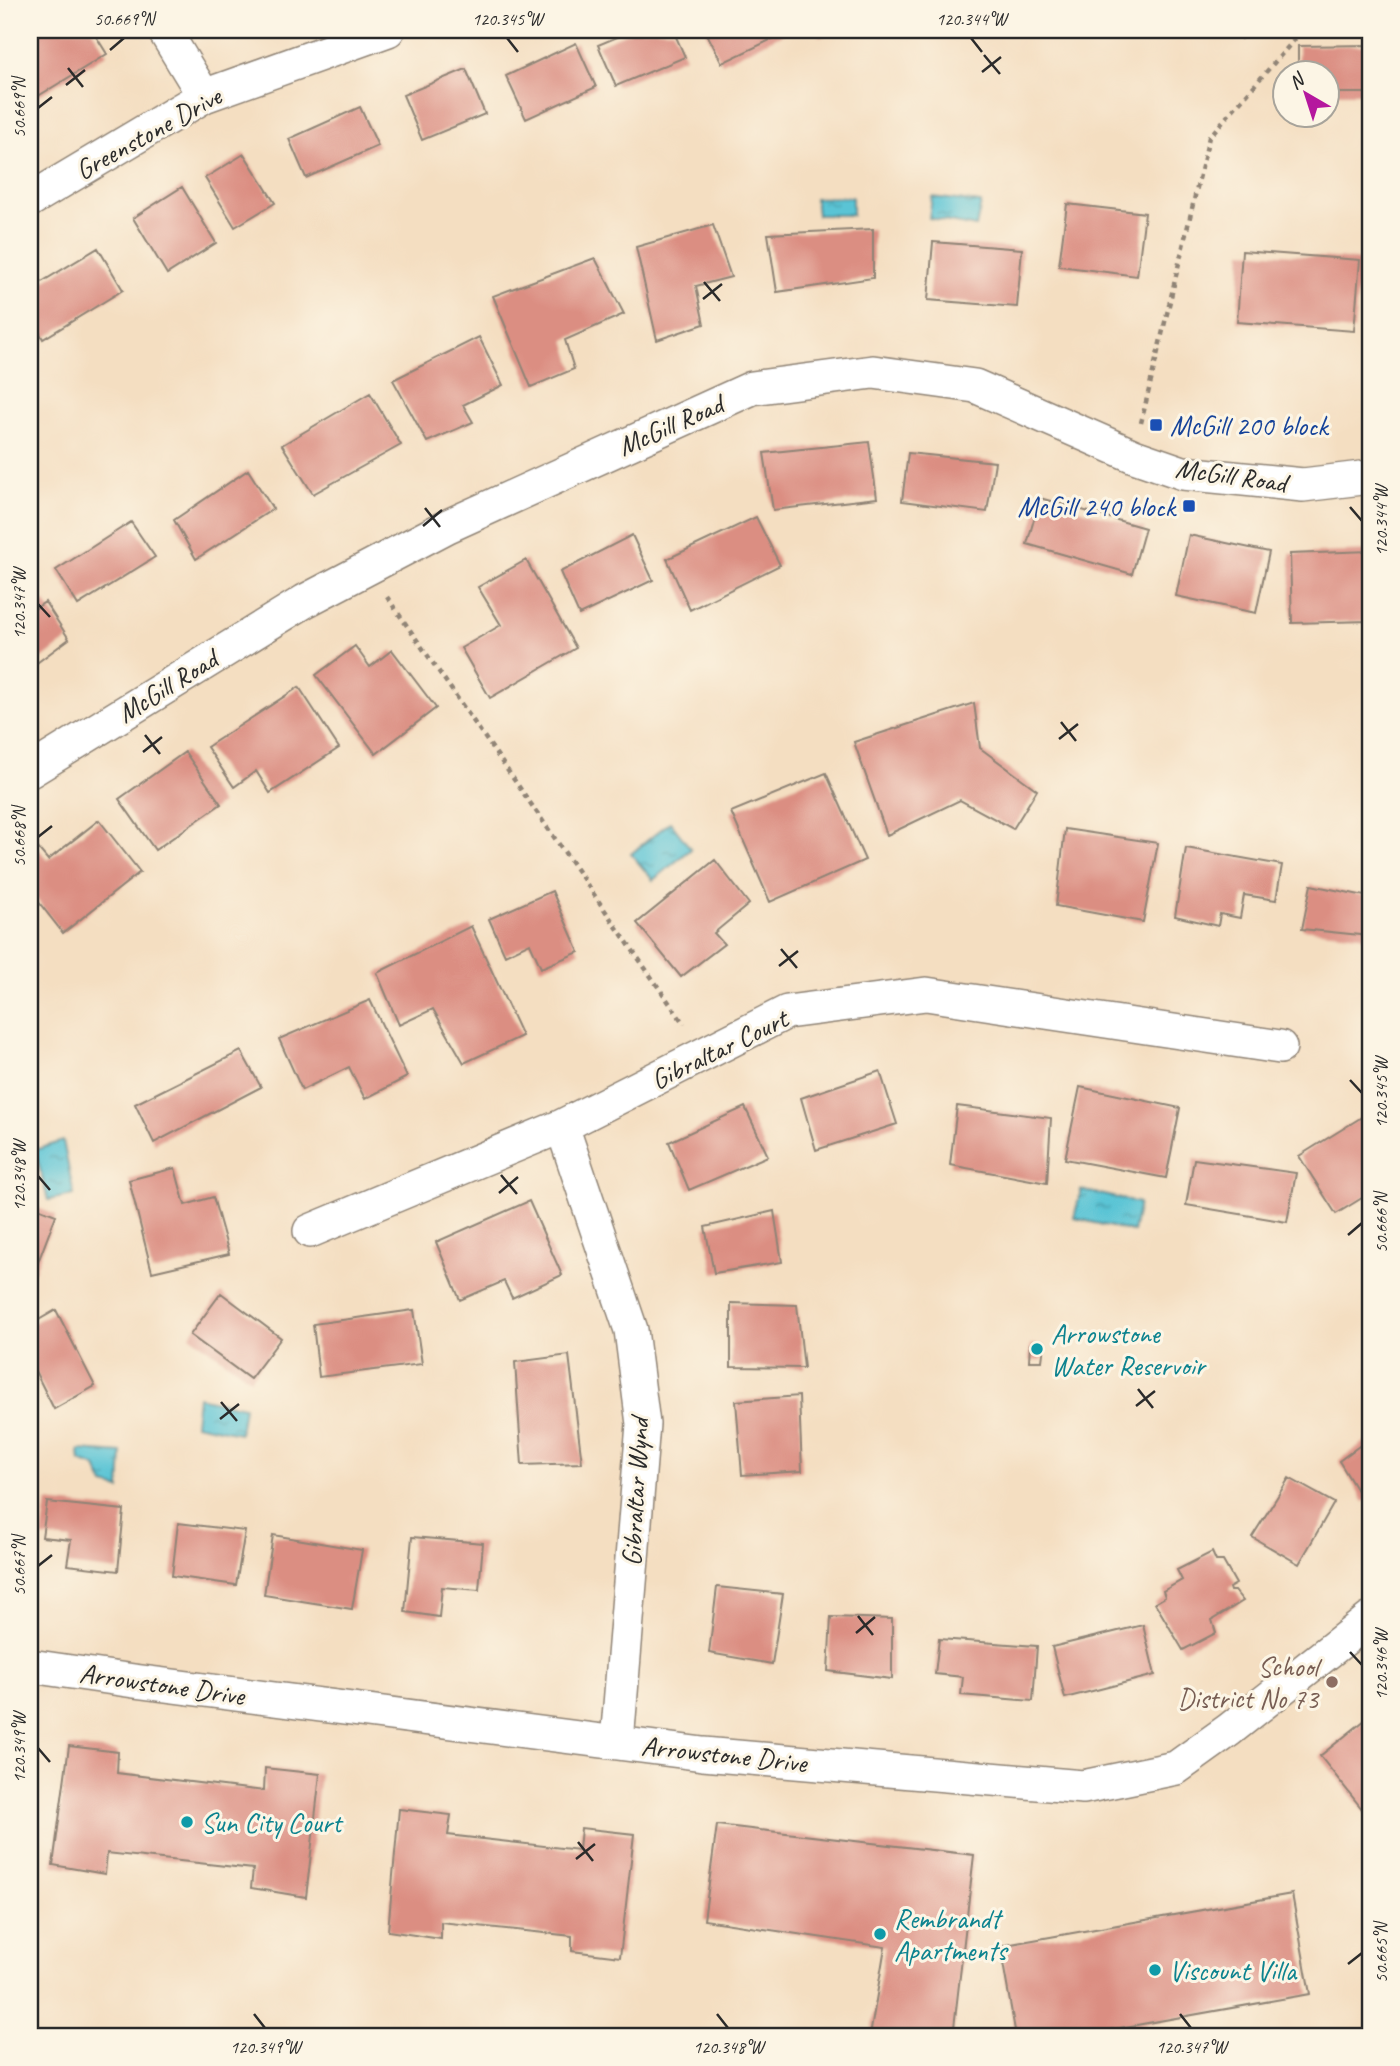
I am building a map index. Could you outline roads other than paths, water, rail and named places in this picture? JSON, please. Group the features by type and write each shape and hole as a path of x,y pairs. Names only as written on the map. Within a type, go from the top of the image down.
{"street":[{"path":"164,30 205,96"},
{"name":"Greenstone Drive","path":"30,200 205,96 388,30"},
{"name":"McGill Road","path":"30,771 315,595 448,526 752,388 873,372 975,386 1134,456 1183,474 1303,485 1370,477"},
{"name":"Gibraltar Court","path":"310,1231 562,1126 787,1012 926,994 1280,1048"},
{"name":"Gibraltar Wynd","path":"562,1126 631,1330 643,1424 617,1742"},
{"name":"Arrowstone Drive","path":"30,1666 703,1754 1083,1787 1176,1768 1229,1730 1370,1619"}],"water":[{"path":"852,197 852,215 817,215 815,198"},
{"path":"932,197 981,203 976,227 929,218"},
{"path":"670,822 691,849 653,880 631,854"},
{"path":"63,1141 74,1195 48,1200 35,1150"},
{"path":"1081,1190 1139,1203 1133,1232 1074,1218"},
{"path":"198,1397 244,1407 240,1433 195,1424"},
{"path":"79,1450 122,1453 120,1489 104,1485 96,1467 80,1461"}],"place":[{"name":"McGill 200 block","path":"1156,425"},
{"name":"McGill 240 block","path":"1189,506"},
{"name":"Arrowstone Water Reservoir","path":"1037,1349"},
{"name":"School District No 73","path":"1332,1682"},
{"name":"Sun City Court","path":"187,1822"},
{"name":"Rembrandt Apartments","path":"880,1934"},
{"name":"Viscount Villa","path":"1155,1970"}]}
